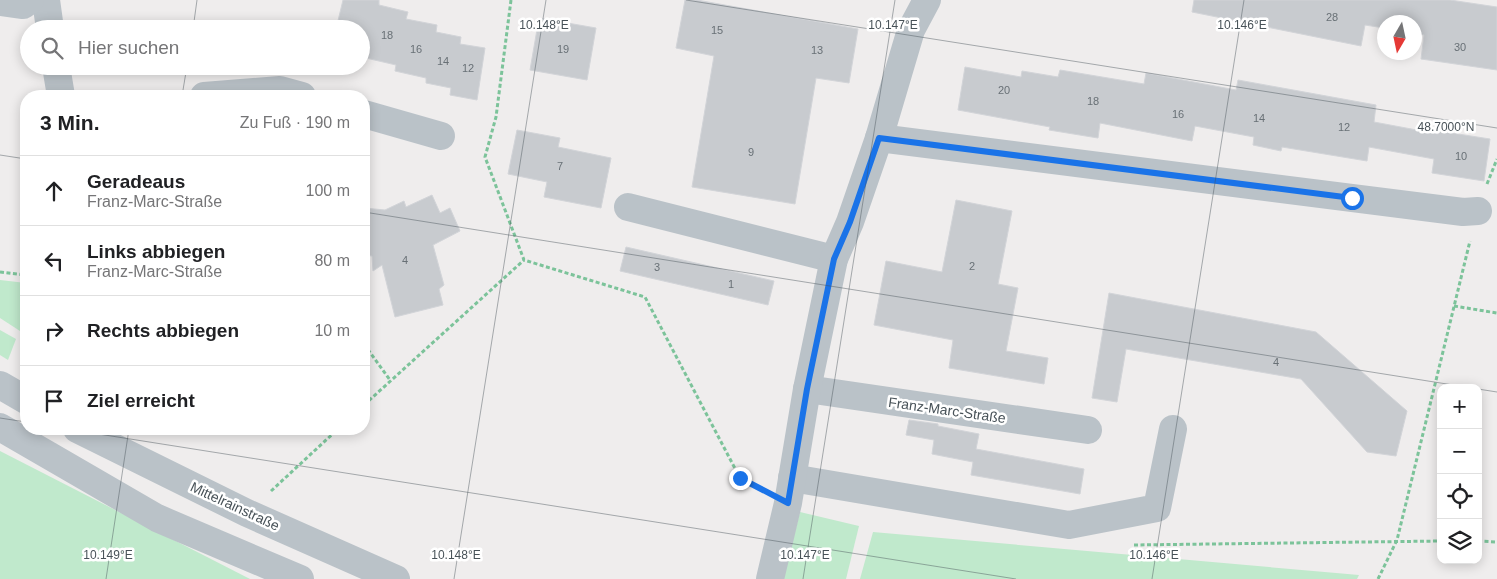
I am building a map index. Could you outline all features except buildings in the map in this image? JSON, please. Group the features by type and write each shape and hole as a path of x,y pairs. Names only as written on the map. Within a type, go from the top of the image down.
{"street":[{"path":"0,2 23,5 30,0"},
{"path":"46,0 49,20"},
{"path":"770,579 790,491 807,389 834,259 850,222 879,138 911,30 927,0"},
{"path":"58,75 60,90"},
{"path":"370,116 440,136"},
{"path":"879,138 1463,212 1478,211"},
{"path":"628,207 834,259"},
{"path":"0,385 20,397"},
{"name":"Franz-Marc-Straße","path":"807,389 1088,430"},
{"path":"0,427 157,518 300,579"},
{"path":"790,491 1069,525 1157,508 1173,430"},
{"path":"57,459 67,435"},
{"name":"Mittelrainstraße","path":"89,435 247,513 396,579"}],"path":[{"path":"511,0 496,117 485,157 524,260"},
{"path":"1378,579 1398,540 1478,211"},
{"path":"370,399 524,260"},
{"path":"524,260 645,297 740,478 790,491"},
{"path":"0,272 20,274"},
{"path":"1454,306 1497,312"},
{"path":"370,352 390,380"},
{"path":"247,513 332,435"},
{"path":"1482,541 1497,542"}],"green space":[{"path":"0,280 20,282 20,331 0,318"},
{"path":"0,330 16,339 8,360 0,355"},
{"path":"0,451 250,579 0,579"},
{"path":"800,512 859,526 846,579 783,579"},
{"path":"873,532 1359,575 1357,579 860,579"}],"route":[{"path":"740,478 788,503 807,389 834,259 850,222 879,138 1352,198"}]}
